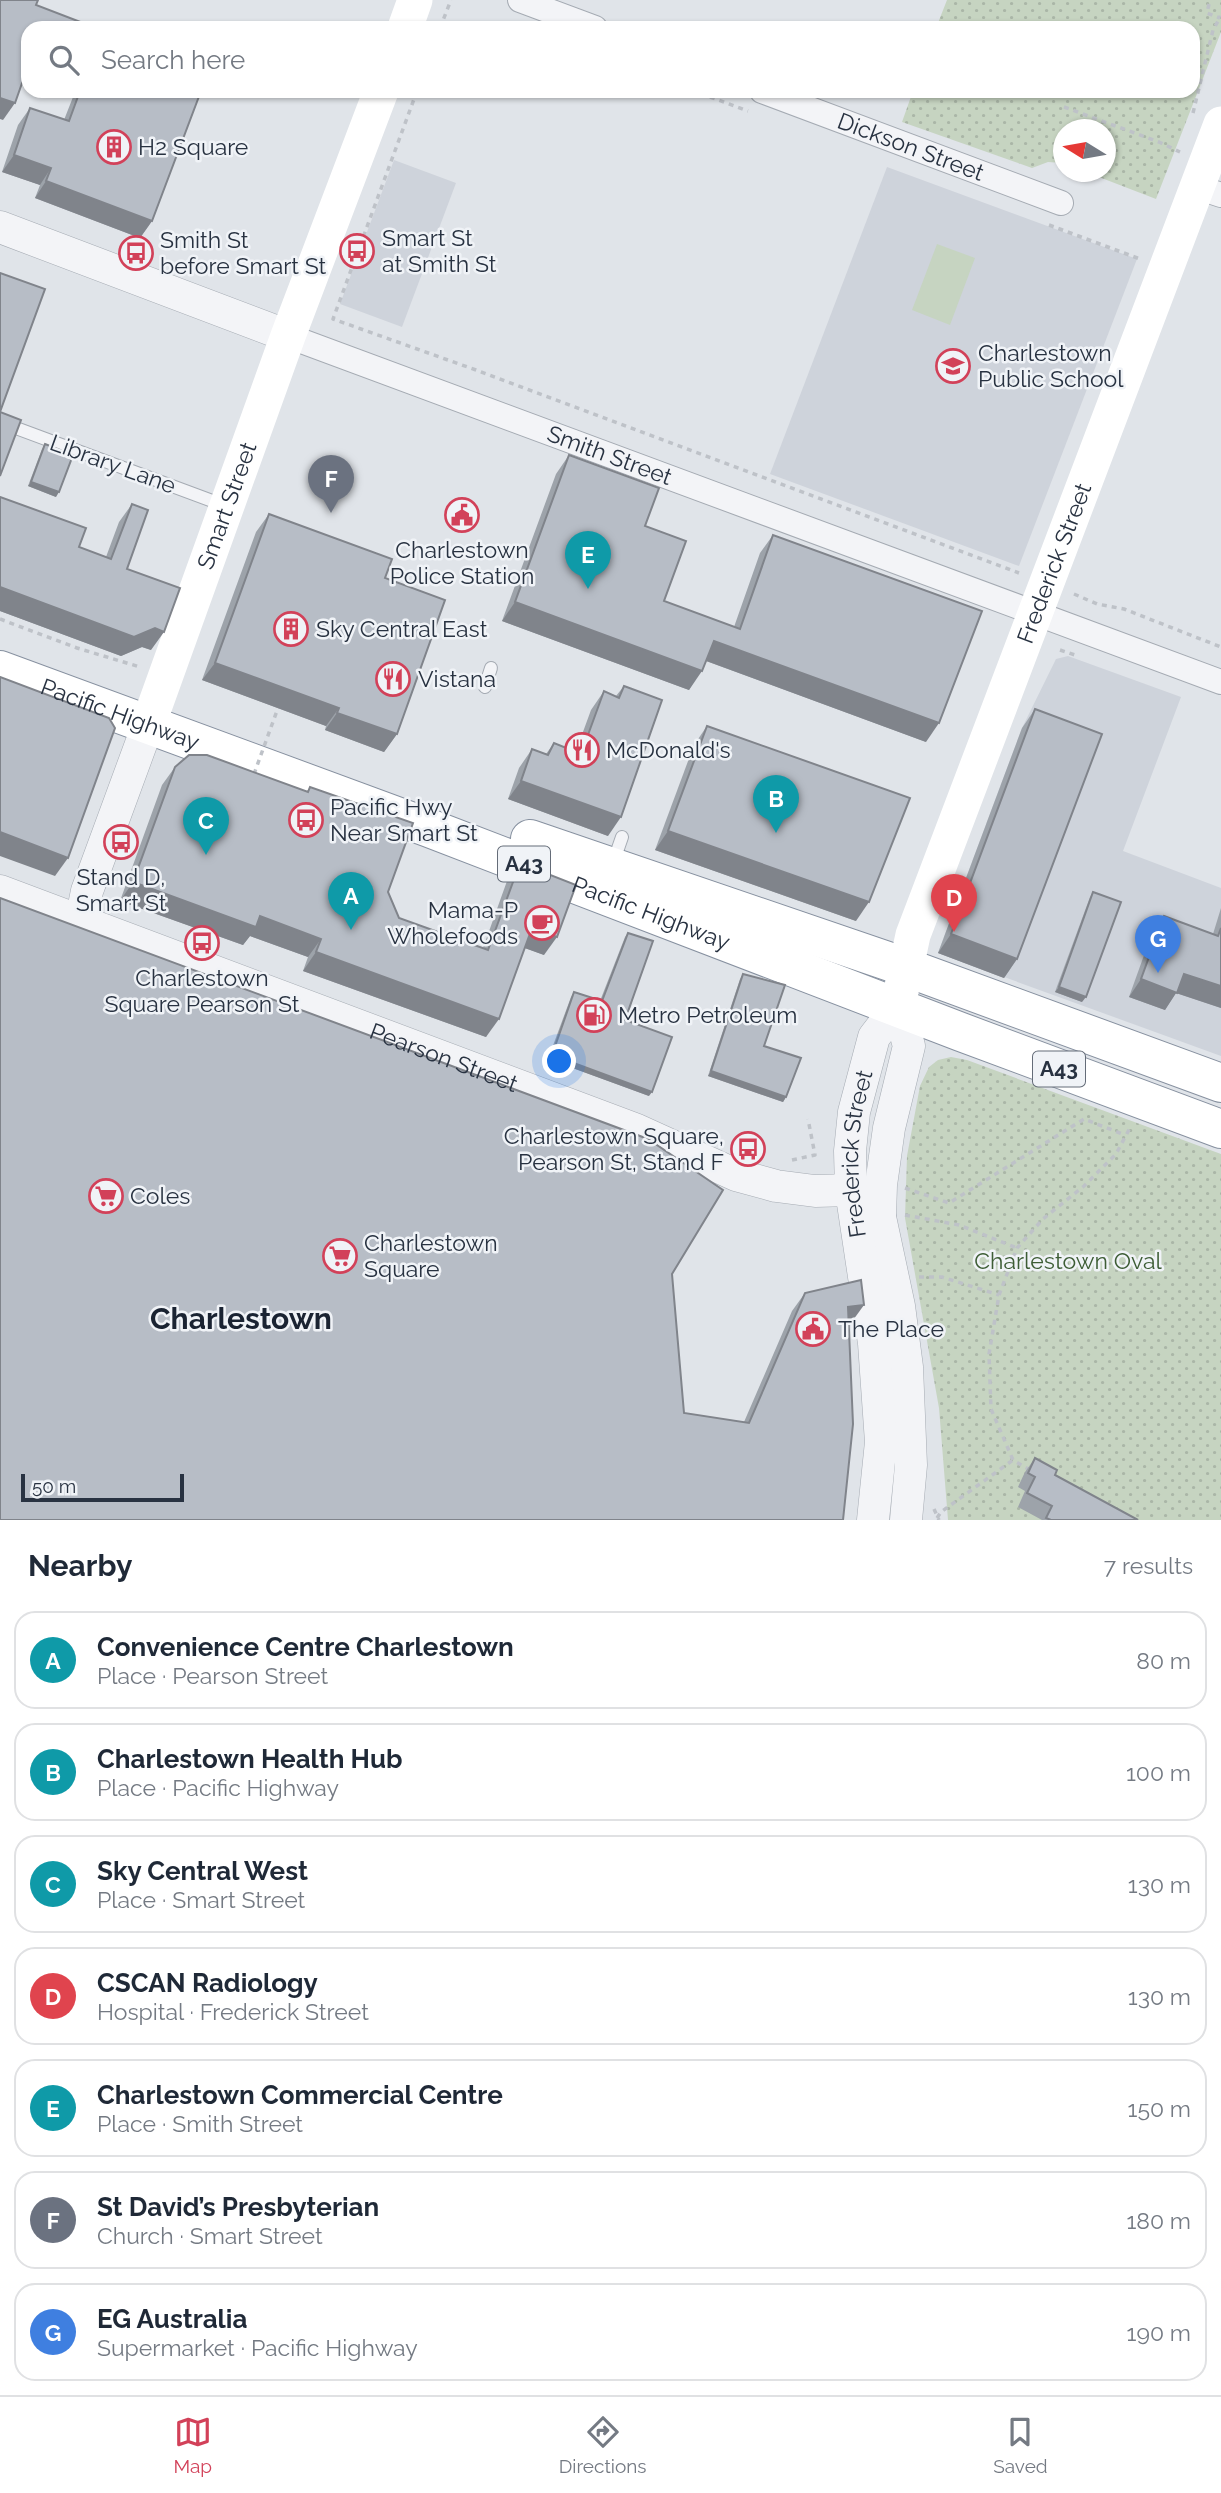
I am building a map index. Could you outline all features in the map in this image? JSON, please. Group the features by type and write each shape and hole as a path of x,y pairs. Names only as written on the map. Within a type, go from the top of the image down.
{"highway":[{"name":"Pacific Highway","path":"0,642 152,713 429,828 1221,1129"},
{"name":"Pacific Highway","path":"0,670 617,853 905,967 1221,1083"}],"main road":[{"path":"408,21 415,0"},
{"name":"Smart Street","path":"152,713 288,336 378,98"},
{"name":"Frederick Street","path":"898,1006 913,935 1036,613 1209,191 1207,120"}],"street":[{"path":"520,0 576,21"},
{"name":"Dickson Street","path":"781,98 1061,203"},
{"name":"Smith Street","path":"0,227 1221,682"},
{"name":"Smart Street","path":"86,923 84,906 87,891 152,713"},
{"name":"Pearson Street","path":"0,891 637,1130 736,1175 776,1186 815,1191 851,1190"},
{"name":"Frederick Street","path":"873,1520 881,1442 874,1343 851,1190 851,1138 854,1112 874,1037 898,1006"},
{"name":"Frederick Street","path":"898,1006 909,1046 888,1128 881,1185 891,1216 907,1367 911,1465 906,1520"},
{"path":"851,1190 891,1216"}],"lane":[{"name":"Library Lane","path":"0,422 226,506"},
{"path":"485,687 491,668"}],"path":[{"path":"443,21 451,0"},
{"path":"1207,120 1213,30 1220,17 1207,13 1209,4"},
{"path":"414,98 333,319 464,365 1021,574"},
{"path":"1064,107 1158,142 1179,153 1184,140"},
{"path":"1073,593 1097,604 1124,609 1221,647"},
{"path":"0,619 77,648 141,667"},
{"path":"251,780 278,708"},
{"path":"1033,1472 1013,1460 991,1409 989,1354 999,1295 1017,1248 1042,1219 1084,1186 1116,1154 1135,1118"},
{"path":"790,1161 815,1155 808,1119"},
{"path":"900,1186 949,1203 1084,1119 1125,1135"},
{"path":"891,1216 959,1225 1017,1248"},
{"path":"914,1276 942,1278 999,1295"},
{"path":"939,1520 941,1512 1013,1460"}],"shaded area":[{"path":"394,160 456,183 402,327 340,304"},
{"name":"Charlestown Public School","path":"887,167 1137,259 1019,566 770,474"},
{"path":"1068,656 1181,697 1123,851 1221,888 1221,1056 938,953 1022,728 1056,659"}],"green space":[{"path":"947,0 1221,0 1221,32 1200,86 1200,21 939,21"},
{"path":"911,98 1195,98 1156,199 1112,182 1116,182 1116,119 1053,119 1053,162 1032,168 902,122"},
{"path":"937,244 975,258 950,325 912,310"},
{"name":"Charlestown Oval","path":"951,1057 967,1060 1221,1154 1221,1520 948,1520 939,1408 905,1218 907,1156 920,1086 929,1067 938,1060"}],"building":[{"path":"0,0 38,0 36,5 78,21 21,21 21,86 15,103 0,98"},
{"name":"H2 Square","path":"77,98 198,98 152,221 46,181 51,168 14,155 30,108 69,121"},
{"path":"0,273 45,289 0,412"},
{"path":"0,412 21,420 0,476"},
{"path":"45,444 73,455 59,492 31,482"},
{"path":"569,455 659,488 645,526 686,541 664,601 740,629 773,535 982,611 939,723 714,641 702,671 515,602"},
{"path":"0,497 86,528 79,547 111,559 132,504 148,510 127,569 180,588 164,632 155,628 134,637 0,587"},
{"path":"269,514 392,559 385,578 445,600 397,734 337,713 339,708 215,663"},
{"path":"0,677 109,718 115,728 68,858 0,832"},
{"path":"624,686 662,700 621,817 521,781 532,749 548,755 554,743 581,754 604,691 619,698"},
{"path":"1035,709 1102,734 1017,959 951,934"},
{"path":"707,726 910,798 869,902 668,831"},
{"path":"189,755 207,755 308,792 310,787 413,823 388,892 399,918 488,950 520,863 576,885 557,937 532,928 499,1019 316,952 321,939 260,916 256,927 133,882 175,767"},
{"path":"1093,892 1121,902 1086,997 1059,987"},
{"name":"Charlestown Square","path":"0,898 648,1139 723,1190 672,1274 684,1413 749,1423 805,1293 861,1280 864,1305 848,1307 853,1424 843,1520 0,1520"},
{"path":"1164,916 1218,936 1221,928 1221,986 1184,974 1177,993 1141,979"},
{"name":"Metro Petroleum","path":"628,933 653,941 625,1020 672,1037 652,1092 552,1055 574,992 602,1001"},
{"path":"743,974 785,985 764,1046 801,1058 786,1097 711,1071"},
{"path":"1035,1458 1057,1470 1055,1475 1138,1520 1046,1518 1052,1506 1027,1493 1035,1477 1028,1473"}],"place":[{"name":"H2 Square","path":"114,147"},
{"name":"Smart St at Smith St","path":"357,251"},
{"name":"Smith St before Smart St","path":"136,253"},
{"name":"Charlestown Public School","path":"953,366"},
{"name":"St David’s Presbyterian","path":"331,513"},
{"name":"Charlestown Police Station","path":"462,515"},
{"name":"Charlestown Commercial Centre","path":"588,589"},
{"name":"Sky Central East","path":"291,629"},
{"name":"Vistana","path":"393,679"},
{"name":"McDonald's","path":"582,750"},
{"name":"Pacific Hwy Near Smart St","path":"306,820"},
{"name":"Charlestown Health Hub","path":"776,833"},
{"name":"Stand D, Smart St","path":"121,842"},
{"name":"Sky Central West","path":"206,855"},
{"name":"Mama-P Wholefoods","path":"542,923"},
{"name":"Convenience Centre Charlestown","path":"351,930"},
{"name":"CSCAN Radiology","path":"954,932"},
{"name":"Charlestown Square Pearson St","path":"202,943"},
{"name":"EG Australia","path":"1158,973"},
{"name":"Metro Petroleum","path":"594,1015"},
{"name":"Charlestown Square, Pearson St, Stand F","path":"748,1149"},
{"name":"Coles","path":"106,1196"},
{"name":"Charlestown Square","path":"340,1256"},
{"name":"The Place","path":"813,1329"}],"district":[{"name":"Charlestown","path":"241,1319"}]}
